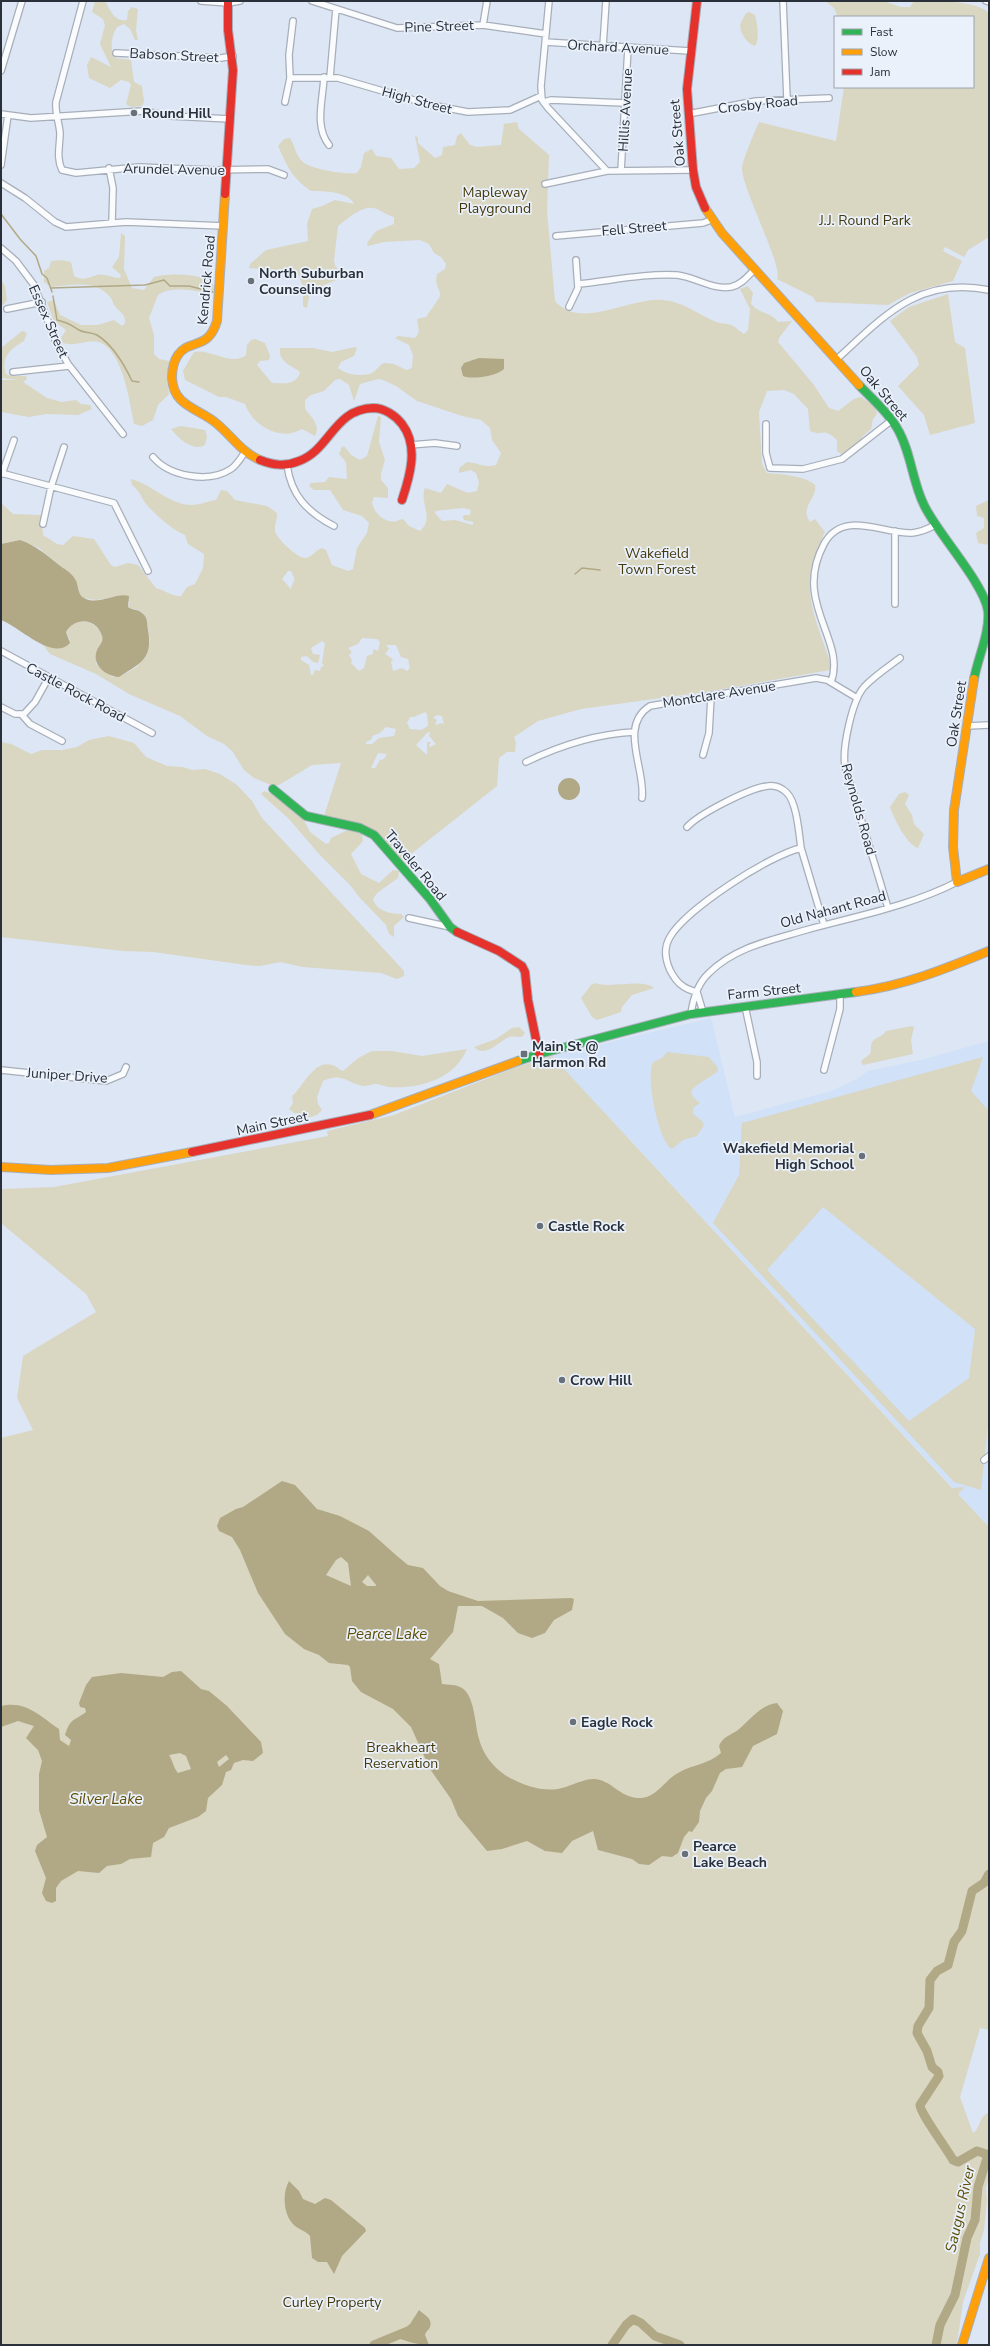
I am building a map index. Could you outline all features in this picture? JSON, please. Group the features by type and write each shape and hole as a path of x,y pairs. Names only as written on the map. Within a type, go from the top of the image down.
{"street":[{"path":"1,71 22,1"},
{"path":"56,116 57,96 83,1"},
{"path":"201,1 228,3 240,1"},
{"name":"Pine Street","path":"312,1 397,28 483,25 546,34"},
{"path":"483,25 486,1"},
{"path":"549,1 541,96 544,102 608,171"},
{"path":"603,46 606,1"},
{"name":"Oak Street","path":"697,1 687,84 693,170 698,194 712,220 892,420 902,437 920,497 936,525 980,592 988,610 988,623 977,663 953,823 953,854 957,882"},
{"path":"783,1 787,99"},
{"name":"Kendrick Road","path":"228,3 228,30 233,56 224,226 215,331 205,342 188,346 180,351 174,362 172,379 176,392 184,404 213,420 244,452 267,462 287,465"},
{"path":"329,145 323,138 320,128 336,9"},
{"path":"285,102 286,90 290,78 289,55 293,21"},
{"name":"Orchard Avenue","path":"545,42 690,51"},
{"path":"1,43 8,45"},
{"name":"Hillis Avenue","path":"621,171 628,48"},
{"name":"Babson Street","path":"116,53 221,58 233,56"},
{"name":"High Street","path":"290,78 327,77 431,105 468,112 510,110 541,96"},
{"name":"Crosby Road","path":"688,114 749,102 829,98"},
{"path":"544,102 552,100 625,103"},
{"path":"1,114 27,118 143,111 170,116 230,119"},
{"path":"1,165 8,115"},
{"name":"Arundel Avenue","path":"56,116 59,131 59,164 63,171 84,172 109,168 146,167 227,170 268,168 284,175"},
{"path":"109,168 113,188 112,223"},
{"path":"545,184 608,171 693,170"},
{"path":"1,183 25,198 54,222 71,228 112,223 149,222 224,226"},
{"name":"Fell Street","path":"556,236 702,223 712,220"},
{"name":"Essex Street","path":"1,248 25,272 42,302 56,342 69,366 123,434"},
{"path":"569,307 576,293 578,284 576,260"},
{"path":"578,284 671,275 688,277 716,287 727,288 740,283 755,269"},
{"path":"837,359 885,315 906,301 923,294 956,286 969,286 989,290"},
{"path":"7,309 42,302"},
{"path":"13,372 69,366"},
{"path":"334,526 316,516 302,503 290,483 287,465 312,454 344,417 360,408 380,409 394,416 403,426 410,445 410,472 402,500"},
{"path":"766,424 766,453 770,468 799,469 845,458 892,420"},
{"path":"14,440 2,474 115,504 148,571"},
{"path":"410,445 441,443 457,446"},
{"path":"43,524 51,487 64,447"},
{"path":"153,456 163,467 173,472 207,475 229,470 244,452"},
{"path":"831,682 834,661 820,618 813,585 814,569 819,554 830,535 846,525 914,533 936,525"},
{"path":"895,531 895,604"},
{"name":"Castle Rock Road","path":"1,651 152,733"},
{"name":"Reynolds Road","path":"888,908 844,761 844,749 857,698 865,686 900,658"},
{"path":"22,715 35,702 49,678"},
{"name":"Montclare Avenue","path":"642,798 643,785 636,756 634,732 638,718 650,706 711,697 814,678 831,682 857,698"},
{"path":"703,755 709,733 711,697"},
{"path":"1,707 22,715 30,724 62,742"},
{"path":"967,726 989,725"},
{"path":"526,762 547,752 587,738 612,733 634,732"},
{"path":"687,827 703,813 764,787 775,786 785,791 792,800 801,848 824,925"},
{"name":"Traveler Road","path":"272,789 281,794 306,816 360,828 374,835 430,899 450,927"},
{"path":"703,1012 697,992 683,988 670,968 666,954 671,935 692,915 743,876 779,856 801,848"},
{"name":"Old Nahant Road","path":"691,1014 697,992 709,973 738,953 763,942 925,897 989,869"},
{"path":"409,918 450,927 463,936 499,952 523,968 539,1054"},
{"name":"Farm Street","path":"539,1054 691,1014 872,991 911,982 989,951"},
{"path":"824,1070 840,1009 840,995"},
{"path":"745,1006 757,1062 757,1076"},
{"name":"Main Street","path":"1,1166 51,1170 108,1168 294,1132 372,1114 539,1054"},
{"name":"Juniper Drive","path":"1,1070 106,1080 123,1074 126,1066"},
{"path":"984,1460 989,1456"},
{"path":"962,2345 989,2258"}],"shaded area":[{"path":"711,1018 735,1117 831,1091 857,1079 868,1071 921,1060 989,1041 989,1527 552,1056"}],"green space":[{"path":"95,1 105,1 113,15 116,18 123,20 127,20 128,11 132,7 138,9 136,30 138,40 135,40 130,29 124,24 117,27 113,35 112,51 116,58 131,60 134,82 142,86 144,102 142,106 131,107 126,104 131,85 129,82 121,80 110,88 89,78 87,65 91,57 111,67 100,44 105,25 103,19 92,12"},
{"name":"J.J. Round Park","path":"825,1 884,1 901,7 910,7 914,1 954,2 975,6 989,13 989,237 968,250 964,257 945,247 943,251 962,261 953,281 910,293 888,305 816,302 813,297 777,279 778,272 775,260 744,180 742,169 744,160 759,122 836,141 844,88 974,88 974,16 838,16 834,8"},
{"path":"749,12 755,15 757,22 758,35 755,46 747,41 740,28 746,13"},
{"path":"517,122 519,129 549,155 547,211 555,301 565,309 578,313 591,313 606,311 650,300 663,300 677,303 716,322 731,325 744,334 748,330 750,309 740,289 748,286 753,293 751,304 755,308 778,322 792,321 779,338 778,342 814,385 829,408 838,411 854,399 861,397 875,407 877,414 873,419 871,429 862,437 862,441 842,455 837,451 837,440 832,436 826,433 815,433 810,431 808,409 794,394 784,390 767,391 759,412 762,464 767,473 806,479 815,485 814,494 808,507 807,517 810,522 815,519 825,532 813,561 810,576 810,591 816,619 831,664 830,670 712,691 581,709 538,721 514,737 516,743 515,752 507,752 499,758 497,786 401,862 387,844 365,825 336,820 324,816 341,763 312,765 279,785 271,785 254,778 244,770 233,752 224,744 207,736 180,716 129,694 96,674 50,654 43,645 46,647 70,640 66,632 71,626 81,621 87,622 97,628 101,633 103,640 97,650 96,664 112,677 124,674 137,667 146,654 150,642 147,620 142,612 128,607 130,602 118,597 96,600 83,598 80,595 75,579 39,548 20,540 1,544 1,503 13,514 41,515 43,535 57,544 63,545 73,536 94,539 111,565 115,567 128,563 138,565 156,588 181,596 187,587 195,584 203,568 204,554 188,544 185,535 169,526 151,509 138,490 132,485 131,479 176,502 184,504 195,505 216,500 221,490 227,491 235,500 267,506 277,513 275,531 293,552 306,558 322,548 326,550 332,565 348,571 353,569 357,548 367,533 369,523 362,516 343,510 330,490 314,490 309,486 311,483 325,482 329,477 347,479 346,462 339,454 342,447 344,446 351,455 360,460 367,456 378,416 381,417 379,442 385,460 381,480 388,488 388,498 374,497 372,503 373,507 381,517 388,521 403,519 409,526 420,531 424,526 427,516 424,500 425,488 441,493 447,484 468,493 477,491 479,482 476,473 471,470 459,473 459,468 467,462 485,466 496,465 501,453 492,440 490,428 481,420 462,416 417,401 396,386 383,380 378,379 360,384 354,401 349,385 340,379 335,380 324,391 311,395 305,400 305,409 316,425 317,432 315,436 302,429 294,433 285,434 268,430 254,419 245,404 226,397 219,397 185,380 183,371 194,352 207,352 234,359 240,358 246,355 247,345 251,340 255,339 265,343 270,356 269,360 260,361 257,365 272,383 292,382 300,373 283,359 280,348 313,348 332,352 355,347 357,348 354,356 341,362 338,368 354,375 372,373 384,363 394,364 406,370 412,368 413,355 409,345 395,338 398,336 415,338 419,332 417,319 426,317 440,296 436,278 437,274 445,269 446,264 441,257 434,253 429,244 420,240 384,242 368,246 367,243 376,231 394,224 394,217 377,209 367,208 351,216 338,226 334,260 335,266 346,276 310,291 307,308 303,306 303,286 297,272 249,268 250,264 266,250 308,241 307,224 312,209 335,200 354,204 347,196 328,192 311,191 304,186 294,176 278,146 284,139 290,138 298,156 303,162 307,165 329,171 357,173 361,167 364,153 372,149 376,156 391,158 399,169 414,168 420,162 415,136 418,137 418,143 435,158 442,155 443,147 455,145 457,136 461,133 470,145 477,147 501,145 504,124","holes":["463,508 471,510 470,515 464,515 463,517 464,520 473,522 473,525 455,520 442,521 435,511","288,571 291,571 294,579 291,589 282,579","362,638 377,639 380,642 378,651 373,649 373,654 367,656 364,668 359,671 351,663 352,660 349,655 352,652 348,648 358,644","322,641 325,643 322,663 324,666 321,667 320,671 315,670 313,675 311,675 309,665 301,660 301,657 307,656 313,662 318,663 320,655 313,654 311,648","386,645 396,645 401,657 408,659 410,668 407,671 402,668 393,671 391,662 393,659 385,654 389,649","425,712 427,714 428,726 421,730 410,729 407,723 410,717 414,717","437,715 442,716 444,725 442,723 435,725 437,720 433,718","386,727 396,729 394,736 379,738 372,744 366,744 366,742 372,739 372,736 380,733","428,732 430,733 429,736 436,744 430,747 429,745 431,742 427,742 427,755 416,745","378,753 387,754 384,759 380,760 375,768 371,768"]},
{"path":"121,233 125,236 124,269 132,288 144,290 154,277 177,274 196,276 211,282 215,287 213,292 210,293 176,289 163,292 158,295 149,318 154,335 154,354 159,359 169,361 167,382 169,394 158,405 153,420 142,426 134,424 124,378 114,355 107,347 95,341 72,344 63,343 61,338 66,330 54,321 47,302 54,300 60,315 81,325 98,325 114,320 122,326 125,323 123,315 114,305 110,297 98,288 82,284 51,287 44,282 44,271 49,268 51,261 62,260 71,262 74,276 77,278 105,275 120,278 121,275 112,267 119,257"},
{"path":"1,280 5,286 7,300 3,305 1,305"},
{"path":"948,294 955,342 965,348 975,423 930,435 924,415 898,386 919,365 917,357 890,321 909,307"},
{"path":"22,331 27,333 24,341 11,350 6,357 6,374 11,376 26,376 27,379 23,382 47,398 62,402 76,400 81,404 90,405 92,409 78,415 46,414 29,417 1,412 1,380 18,380 1,378 1,348"},
{"path":"181,426 205,430 207,437 205,445 196,447 186,443 171,429"},
{"path":"989,500 989,545 978,543 976,533 984,528 984,518 977,516 976,506"},
{"path":"109,736 134,743 146,757 167,766 183,767 192,770 205,769 220,774 237,785 252,801 262,818 404,971 404,976 397,979 381,973 303,967 280,962 260,966 246,965 153,952 123,951 1,937 1,742 11,744 31,754 42,750 62,750 77,747 89,740"},
{"path":"264,791 277,796 303,819 310,832 326,844 329,843 331,838 346,831 362,834 363,841 351,854 361,874 379,883 393,870 399,871 398,878 377,893 373,899 377,906 384,911 401,914 404,917 394,926 394,937 389,934 386,925 360,898 350,885 319,854 289,819 261,794"},
{"path":"905,792 909,795 905,804 912,815 914,824 924,834 918,848 909,842 897,824 890,807 899,794"},
{"path":"595,983 602,985 642,984 649,985 654,988 632,995 622,1007 621,1012 597,1020 592,1017 581,998 591,985"},
{"path":"912,1026 914,1027 911,1040 913,1054 863,1065 861,1061 870,1054 872,1042 875,1039 886,1031"},
{"path":"519,1027 525,1033 522,1037 509,1037 488,1050 483,1051 474,1047 496,1039 512,1028"},
{"path":"467,1049 461,1060 454,1068 444,1075 423,1084 400,1087 388,1087 379,1084 364,1086 340,1078 330,1079 323,1081 317,1097 318,1104 322,1110 317,1115 306,1118 303,1114 294,1113 289,1109 293,1103 292,1096 309,1075 320,1066 326,1064 332,1065 343,1071 358,1058 372,1051 392,1051 422,1056"},
{"path":"667,1052 709,1057 718,1068 717,1072 697,1085 691,1091 693,1097 700,1103 693,1108 693,1114 701,1120 704,1125 697,1136 683,1140 672,1149 662,1135 658,1123 651,1081 653,1062 662,1058"},
{"name":"Breakheart Reservation","path":"552,1056 952,1488 965,1487 958,1494 989,1527 989,2030 980,2028 960,2097 973,2133 976,2131 983,2116 989,2113 989,2179 986,2187 987,2201 984,2230 980,2243 980,2254 963,2302 957,2343 956,2345 1,2345 1,1438 33,1430 17,1398 23,1356 96,1312 86,1294 1,1223 1,1183 2,1189 54,1187 328,1136 327,1131 394,1115 511,1069"},
{"path":"983,1057 971,1091 989,1111 989,1416 981,1490 954,1482 713,1223 739,1175 742,1123","holes":["823,1207 975,1329 969,1378 909,1421 767,1270"]}],"water":[{"path":"479,358 504,359 504,369 496,374 484,377 472,378 463,376 461,368 464,363"},
{"path":"20,540 45,554 69,573 76,581 82,597 89,600 101,600 124,595 129,596 128,607 141,612 145,616 147,623 149,648 144,659 139,664 119,677 109,674 101,669 96,660 96,655 102,642 102,636 96,626 86,621 75,623 66,632 70,643 63,648 55,648 46,646 36,641 1,620 1,544"},
{"path":"569,778 577,781 580,789 577,797 569,800 561,797 558,789 561,781"},
{"name":"Pearce Lake","path":"282,1481 295,1485 317,1509 340,1516 369,1531 408,1565 423,1568 440,1586 448,1591 478,1601 574,1599 572,1610 554,1620 545,1633 532,1638 518,1633 503,1618 482,1606 458,1606 453,1632 430,1659 439,1664 442,1684 454,1685 462,1688 470,1698 479,1739 483,1750 492,1764 505,1775 525,1785 540,1789 555,1789 567,1787 586,1780 596,1779 609,1784 622,1793 632,1797 645,1798 650,1796 678,1773 716,1757 721,1753 719,1746 724,1738 738,1730 760,1710 771,1704 777,1703 783,1711 777,1734 753,1746 742,1767 726,1769 720,1773 712,1791 706,1798 700,1811 699,1822 692,1832 689,1831 684,1837 678,1853 672,1857 662,1856 649,1865 639,1864 632,1859 598,1850 593,1831 572,1841 562,1853 545,1851 527,1841 502,1849 487,1851 458,1816 451,1799 430,1769 411,1727 393,1709 361,1692 352,1681 350,1667 348,1665 329,1663 319,1655 304,1649 285,1634 258,1593 240,1550 232,1537 219,1531 217,1526 220,1518 236,1509 243,1507","holes":["341,1557 348,1563 351,1586 326,1575 336,1560","368,1575 376,1585 376,1586 367,1586 362,1582"]},
{"name":"Silver Lake","path":"181,1671 201,1689 209,1691 227,1706 261,1742 263,1753 253,1761 243,1760 234,1763 231,1770 226,1772 222,1785 208,1798 206,1811 198,1817 169,1828 164,1837 153,1843 151,1857 130,1859 121,1864 107,1866 99,1873 78,1871 61,1881 56,1888 56,1901 52,1903 46,1901 42,1893 46,1878 35,1851 37,1845 47,1837 39,1810 39,1774 42,1761 38,1750 26,1738 34,1726 18,1721 1,1727 1,1706 18,1705 33,1711 59,1729 60,1740 69,1746 71,1740 65,1735 67,1729 73,1720 86,1712 85,1708 80,1707 79,1703 86,1685 92,1677 121,1673 163,1677 172,1672","holes":["180,1753 186,1756 191,1769 178,1773 169,1755","226,1755 229,1759 219,1767 217,1762"]},
{"path":"289,2181 299,2191 303,2199 315,2204 325,2198 331,2200 365,2228 366,2231 342,2256 334,2274 327,2262 318,2262 312,2258 310,2236 295,2226 288,2216 285,2204 285,2192"},
{"path":"419,2310 428,2317 431,2324 425,2335 429,2345 406,2341 398,2338 397,2335 410,2324"}],"waterway":[{"path":"1,214 20,239 36,256 42,274 47,278 52,292"},
{"path":"51,288 145,285 164,280 170,286 189,286 213,292"},
{"path":"53,296 57,320 67,323 81,331 97,335 103,339 118,355 132,381 139,382"},
{"path":"575,574 582,568 600,570"},
{"name":"Saugus River","path":"936,2345 940,2325 955,2295 967,2238 975,2220 978,2187 987,2158 986,2154 977,2151 958,2162 953,2160 924,2115 920,2105 939,2076 938,2072 932,2067 927,2051 917,2033 918,2026 929,2008 930,1980 937,1971 948,1965 954,1942 962,1931 972,1891 984,1883 989,1874"},
{"name":"Saugus River","path":"612,2345 626,2325 633,2319 641,2323 655,2336 680,2345"},
{"name":"Saugus River","path":"374,2345 408,2331"}],"traffic: fast":[{"path":"859,385 884,411 897,428 909,456 924,505 985,600 988,611 986,636 974,679"},
{"path":"273,789 306,816 360,828 374,835 430,899 450,927 457,932"},
{"path":"518,1061 539,1054 691,1014 856,992"}],"traffic: slow":[{"path":"225,194 217,321 209,337 188,347 178,355 172,372 173,387 182,401 216,423 247,453 260,460"},
{"path":"705,208 722,233 859,385"},
{"path":"974,679 954,810 953,847 957,882 989,869"},
{"path":"856,992 890,986 907,981 989,951"},
{"path":"370,1115 518,1061"},
{"path":"1,1167 51,1170 108,1168 192,1152"},
{"path":"962,2345 989,2258"}],"traffic: jam":[{"path":"697,1 687,89 693,170 696,187 705,208"},
{"path":"225,194 233,70 228,30 228,3"},
{"path":"260,460 279,465 299,461 309,456 318,448 349,415 360,410 373,408 381,409 393,415 402,424 410,442 412,451 410,471 402,500"},
{"path":"457,932 499,951 522,966 525,972 528,1000 539,1054"},
{"path":"192,1152 370,1115"}],"place":[{"name":"Round Hill","path":"134,113"},
{"name":"North Suburban Counseling","path":"251,281"},
{"name":"Main St @ Harmon Rd","path":"524,1054"},
{"name":"Wakefield Memorial High School","path":"862,1156"},
{"name":"Castle Rock","path":"540,1226"},
{"name":"Crow Hill","path":"562,1380"},
{"name":"Eagle Rock","path":"573,1722"},
{"name":"Pearce Lake Beach","path":"685,1854"}],"park label":[{"name":"Mapleway Playground","path":"495,200"},
{"name":"Wakefield Town Forest","path":"657,562"},
{"name":"Curley Property","path":"332,2302"}]}
